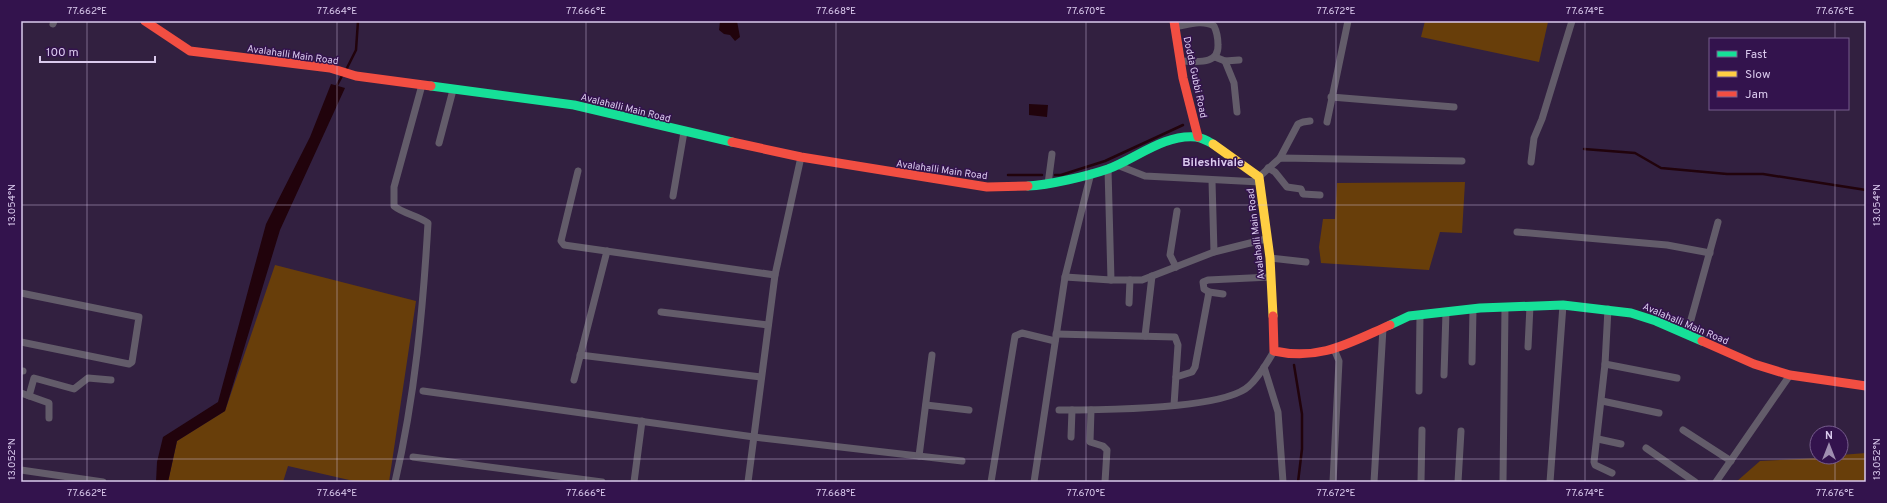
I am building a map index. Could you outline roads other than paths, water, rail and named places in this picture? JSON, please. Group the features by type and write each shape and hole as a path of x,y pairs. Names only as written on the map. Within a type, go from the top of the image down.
{"main road":[{"name":"Avalahalli Main Road","path":"145,21 190,51 330,68 356,76 574,105 684,132 801,157 987,187 1048,184 1112,167 1160,143 1186,137 1198,137 1214,144 1259,180 1266,239 1270,258 1274,351 1292,355 1316,354 1334,349 1409,316 1473,309 1563,305 1631,313 1656,321 1754,364 1790,375 1866,386"},
{"name":"Dodda Gubbi Road","path":"1174,24 1180,62 1198,137"}],"street":[{"path":"1327,122 1348,21"},
{"path":"1531,162 1537,129 1542,119 1572,21"},
{"path":"1174,24 1202,22 1214,26 1218,51 1215,57 1211,60 1180,62"},
{"path":"1215,57 1225,61 1239,60"},
{"path":"1225,61 1234,83 1237,112"},
{"path":"396,482 404,445 413,384 428,223 411,214 401,211 394,206 393,196 394,187 422,85"},
{"path":"439,143 453,90"},
{"path":"1331,97 1454,107"},
{"path":"1110,280 1112,167 1145,176 1212,181 1259,180 1268,168 1280,158 1298,124 1310,121"},
{"path":"673,196 684,132"},
{"path":"1048,184 1052,154"},
{"path":"748,482 775,275 801,157"},
{"path":"1280,158 1462,161"},
{"path":"1268,168 1275,172 1287,187 1301,189 1303,194 1320,195"},
{"path":"578,171 562,244 775,275"},
{"path":"1034,482 1065,277 1091,173"},
{"path":"1212,181 1214,252"},
{"path":"1176,267 1170,255 1177,211"},
{"path":"1687,334 1718,222"},
{"path":"1517,232 1667,245 1710,253"},
{"path":"1065,277 1110,280 1142,280 1214,252 1266,239"},
{"path":"574,380 606,251"},
{"path":"1270,258 1306,262"},
{"path":"1145,336 1152,276"},
{"path":"1222,294 1209,292 1204,289 1203,282 1271,277"},
{"path":"1129,303 1130,280"},
{"path":"1176,377 1192,372 1195,367 1202,325 1210,297 1209,292"},
{"path":"21,293 140,317 132,362 129,364 21,342"},
{"path":"1550,482 1563,305"},
{"path":"1528,347 1530,306"},
{"path":"1503,482 1505,307"},
{"path":"1472,362 1473,309"},
{"path":"1608,310 1602,400 1594,464 1612,473"},
{"path":"662,312 768,325"},
{"path":"1444,375 1446,312"},
{"path":"1419,391 1420,315"},
{"path":"1374,482 1383,328"},
{"path":"991,482 1014,336 1022,332 1056,338 1145,336 1172,337 1177,339 1174,405"},
{"path":"1333,482 1339,361 1334,349"},
{"path":"1059,410 1091,410 1202,404 1237,394 1249,386 1274,351"},
{"path":"580,355 761,377"},
{"path":"919,456 932,355"},
{"path":"1605,364 1677,378"},
{"path":"1264,366 1278,412 1283,482"},
{"path":"1716,482 1790,375"},
{"path":"29,396 34,378 74,389 88,378 111,380"},
{"path":"423,391 754,437 962,461"},
{"path":"21,393 49,403 49,418"},
{"path":"1602,400 1659,413"},
{"path":"926,405 969,410"},
{"path":"1071,437 1072,410"},
{"path":"1091,410 1090,442 1103,446 1107,450 1105,482"},
{"path":"634,482 642,421"},
{"path":"1421,482 1422,430"},
{"path":"1683,430 1731,461"},
{"path":"1458,482 1461,431"},
{"path":"1598,439 1621,444"},
{"path":"1646,448 1696,482"},
{"path":"413,457 585,481 602,482"},
{"path":"21,470 103,482"}],"waterway":[{"path":"346,70 356,50 358,21"},
{"path":"336,87 343,74"},
{"path":"1055,175 1061,175 1105,161 1183,125"},
{"path":"1584,149 1635,153 1661,168 1727,174 1763,174 1866,190"},
{"path":"1008,175 1042,175"},
{"path":"1294,365 1302,414 1302,449 1298,482"}],"district":[{"name":"Bileshivale","path":"1213,162"}]}
